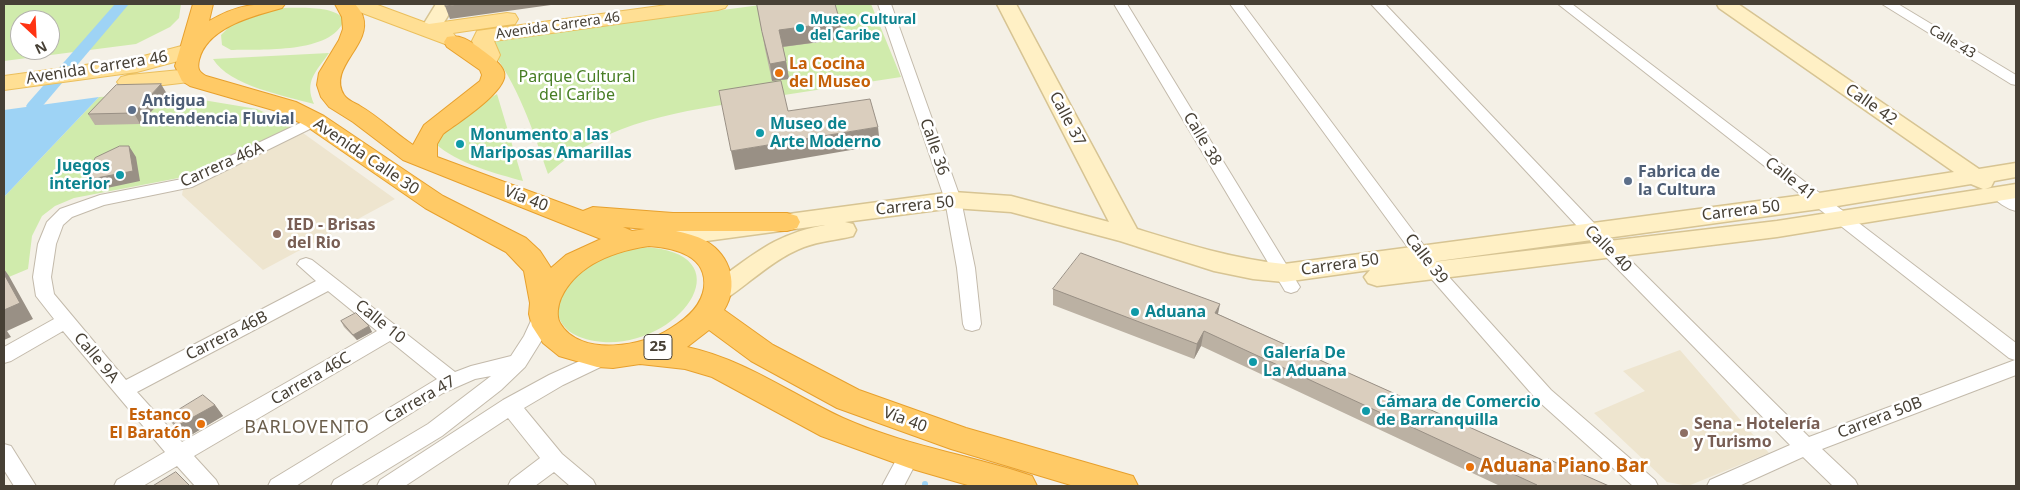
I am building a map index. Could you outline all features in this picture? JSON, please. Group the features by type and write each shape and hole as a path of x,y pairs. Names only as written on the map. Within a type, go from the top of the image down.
{"highway":[{"path":"190,76 186,66 203,4"},
{"path":"189,51 206,33 219,24 251,10 275,4"},
{"name":"Vía 40","path":"345,4 350,9 354,21 352,34 330,73 329,86 332,96 339,104 354,112 412,154 628,240"},
{"path":"424,159 425,144 433,130 488,88 493,73 486,62 473,56 455,42"},
{"name":"Avenida Calle 30","path":"190,76 288,108 316,121 434,202 516,245 530,258 538,270 544,308"},
{"path":"564,213 673,222 787,222"},
{"path":"544,308 552,286 565,270 584,256 605,246 649,237 669,238 688,243 703,251 714,263 719,277 713,303"},
{"name":"Vía 40","path":"713,303 762,353 848,399 964,440 1121,486"},
{"name":"25","path":"544,308 547,328 555,339 568,348 585,354 614,356 649,351 672,341 692,329 713,303"},
{"name":"Vía 40","path":"614,356 665,354 707,363 723,369 832,427 909,455 1020,486"}],"main road":[{"name":"Avenida Carrera 46","path":"356,4 430,30 610,4"},
{"name":"Avenida Carrera 46","path":"486,62 489,56 484,41 485,36 718,4"},
{"path":"430,30 455,42"},
{"name":"Avenida Carrera 46","path":"4,99 109,76 189,51"},
{"name":"Avenida Carrera 46","path":"4,83 109,76 190,76"}],"street":[{"path":"430,30 445,4"},
{"name":"Calle 36","path":"884,4 954,206 966,268 972,324"},
{"name":"Calle 37","path":"1006,4 1128,236"},
{"name":"Calle 38","path":"1120,4 1287,280"},
{"name":"Calle 39","path":"1236,4 1427,262 1544,395 1647,486"},
{"name":"Calle 40","path":"1378,4 1589,231 1805,447 1847,486"},
{"name":"Calle 41","path":"1564,4 2016,353"},
{"name":"Calle 42","path":"1726,4 1976,177 2011,197"},
{"name":"Calle 43","path":"1889,4 2016,80"},
{"name":"Carrera 46A","path":"66,213 100,200 186,183 316,121"},
{"name":"Carrera 50","path":"713,303 767,256 787,244 817,234 954,206 1010,216 1221,281 1263,288 1287,280 1427,262 1589,231 1819,201 2016,170"},
{"name":"Carrera 50","path":"1427,262 1609,250 2011,197"},
{"name":"Carrera 50","path":"669,238 787,222 954,206 1011,204 1214,262 1253,270 1287,280"},
{"name":"Calle 9A","path":"66,213 56,222 51,231 42,277 45,296 123,390 208,486"},
{"name":"Calle 10","path":"306,264 452,381"},
{"name":"Carrera 46B","path":"123,390 330,282"},
{"path":"342,486 435,430 494,386 518,362 533,338 544,308"},
{"path":"4,356 66,322"},
{"name":"Carrera 46C","path":"125,486 392,331"},
{"path":"388,486 448,449 510,406 558,379 614,356"},
{"name":"Carrera 47","path":"279,486 436,388 471,373 518,362"},
{"name":"Carrera 50B","path":"1718,486 1805,447 2016,367"},
{"path":"510,406 554,460 585,486"},
{"path":"4,452 25,486"},
{"path":"893,486 909,455"},
{"path":"519,486 554,460"}],"shaded area":[{"name":"IED - Brisas del Rio","path":"303,133 395,199 263,270 182,195 183,189"},
{"name":"Sena - Hotelería y Turismo","path":"1680,350 1769,453 1688,486 1667,482 1594,413 1645,391 1623,371"}],"green space":[{"path":"4,4 181,4 179,18 170,27 136,44 60,54 60,10 10,10 10,60 12,60 4,61"},
{"name":"Parque Cultural del Caribe","path":"768,4 871,4 901,77 701,108 647,121 596,141 571,156 548,174 530,123 516,91 488,46 495,40"},
{"path":"281,8 325,10 340,15 344,20 337,31 326,39 311,44 277,49 231,50 222,45 221,35 233,23"},
{"path":"329,53 316,71 311,83 311,96 314,104 259,89 245,83 221,68 213,59"},
{"path":"167,94 257,109 294,126 189,176 74,198 55,206 42,216 32,236 28,269 4,279 4,197 99,97"},
{"path":"497,94 523,181 465,162 444,151 436,144 441,135 454,121"},
{"path":"643,247 674,253 692,265 697,281 692,298 678,315 657,330 632,340 595,341 579,337 566,329 558,316 557,300 561,289 566,283 602,255"}],"water":[{"path":"99,97 4,197 4,110"}],"building":[{"path":"447,4 464,4 445,6"},
{"name":"Museo Cultural del Caribe","path":"757,4 835,4 840,22 779,30 786,61 770,64"},
{"path":"781,81 788,111 870,99 878,127 731,151 719,91"},
{"path":"161,84 134,113 88,114 116,85"},
{"path":"120,146 129,146 133,171 86,180 95,158"},
{"path":"1081,253 1220,304 1215,313 1547,462 1548,459 1609,486 1536,486 1204,331 1197,344 1053,289"},
{"path":"4,274 20,303 4,310"},
{"path":"356,313 369,326 353,335 341,321"},
{"path":"203,395 215,405 177,426 167,417"},
{"path":"176,472 190,486 153,486"}],"waterway":[{"path":"34,106 122,4"}],"place":[{"name":"Museo Cultural del Caribe","path":"800,28"},
{"name":"La Cocina del Museo","path":"779,73"},
{"name":"Antigua Intendencia Fluvial","path":"132,110"},
{"name":"Museo de Arte Moderno","path":"760,133"},
{"name":"Monumento a las Mariposas Amarillas","path":"460,144"},
{"name":"Juegos interior","path":"120,175"},
{"name":"Fabrica de la Cultura","path":"1628,181"},
{"name":"IED - Brisas del Rio","path":"277,234"},
{"name":"Aduana","path":"1135,312"},
{"name":"Galería De La Aduana","path":"1253,362"},
{"name":"Cámara de Comercio de Barranquilla","path":"1366,411"},
{"name":"Estanco El Baratón","path":"201,424"},
{"name":"Sena - Hotelería y Turismo","path":"1684,433"},
{"name":"Aduana Piano Bar","path":"1470,467"}],"district":[{"name":"BARLOVENTO","path":"307,428"}]}
